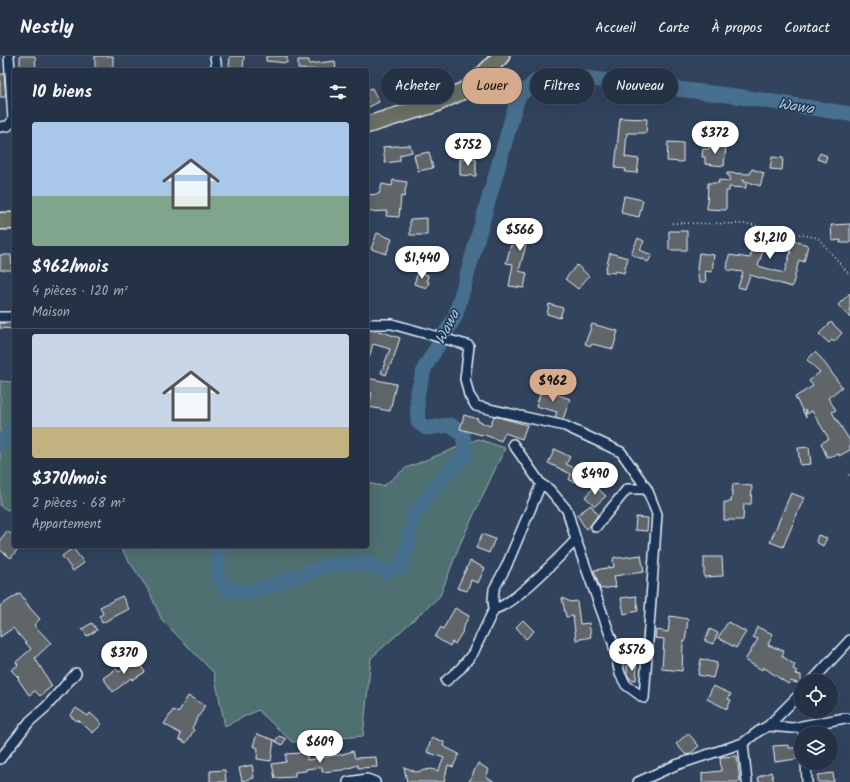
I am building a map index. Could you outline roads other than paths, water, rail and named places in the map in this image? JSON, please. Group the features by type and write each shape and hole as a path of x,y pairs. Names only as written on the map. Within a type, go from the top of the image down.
{"highway":[{"path":"369,124 435,104 471,87 501,56"},
{"path":"0,221 12,221"}],"street":[{"path":"9,56 12,94"},
{"path":"215,56 217,68"},
{"path":"0,127 8,126 12,122"},
{"path":"0,317 12,317"},
{"path":"369,324 392,324 469,346 466,379 469,395 476,406 565,426 621,452 647,489 657,514 644,698 626,685 620,674 613,643 576,540 567,510 549,489 541,484 513,444"},
{"path":"446,681 461,668 473,653 494,609 494,589 506,567 541,484"},
{"path":"596,527 627,489 647,489"},
{"path":"494,609 501,608 524,590 576,540"},
{"path":"818,674 850,640"},
{"path":"0,759 30,720 46,707 76,673"},
{"path":"638,782 676,765 743,743 768,726 794,700"},
{"path":"816,726 845,718 850,719"},
{"path":"768,726 794,728"},
{"path":"743,743 747,782"},
{"path":"806,770 807,782"},
{"path":"348,782 367,780 375,782"}],"waterway":[{"name":"Wawa","path":"219,548 217,573 227,590 252,592 329,565 366,562 384,572 401,567 414,514 437,484 466,454 463,435 451,425 426,428 418,422 417,394 425,367 455,317 518,97 537,80 559,75 736,96 850,114"},
{"name":"Wawa","path":"0,444 12,432"}]}
